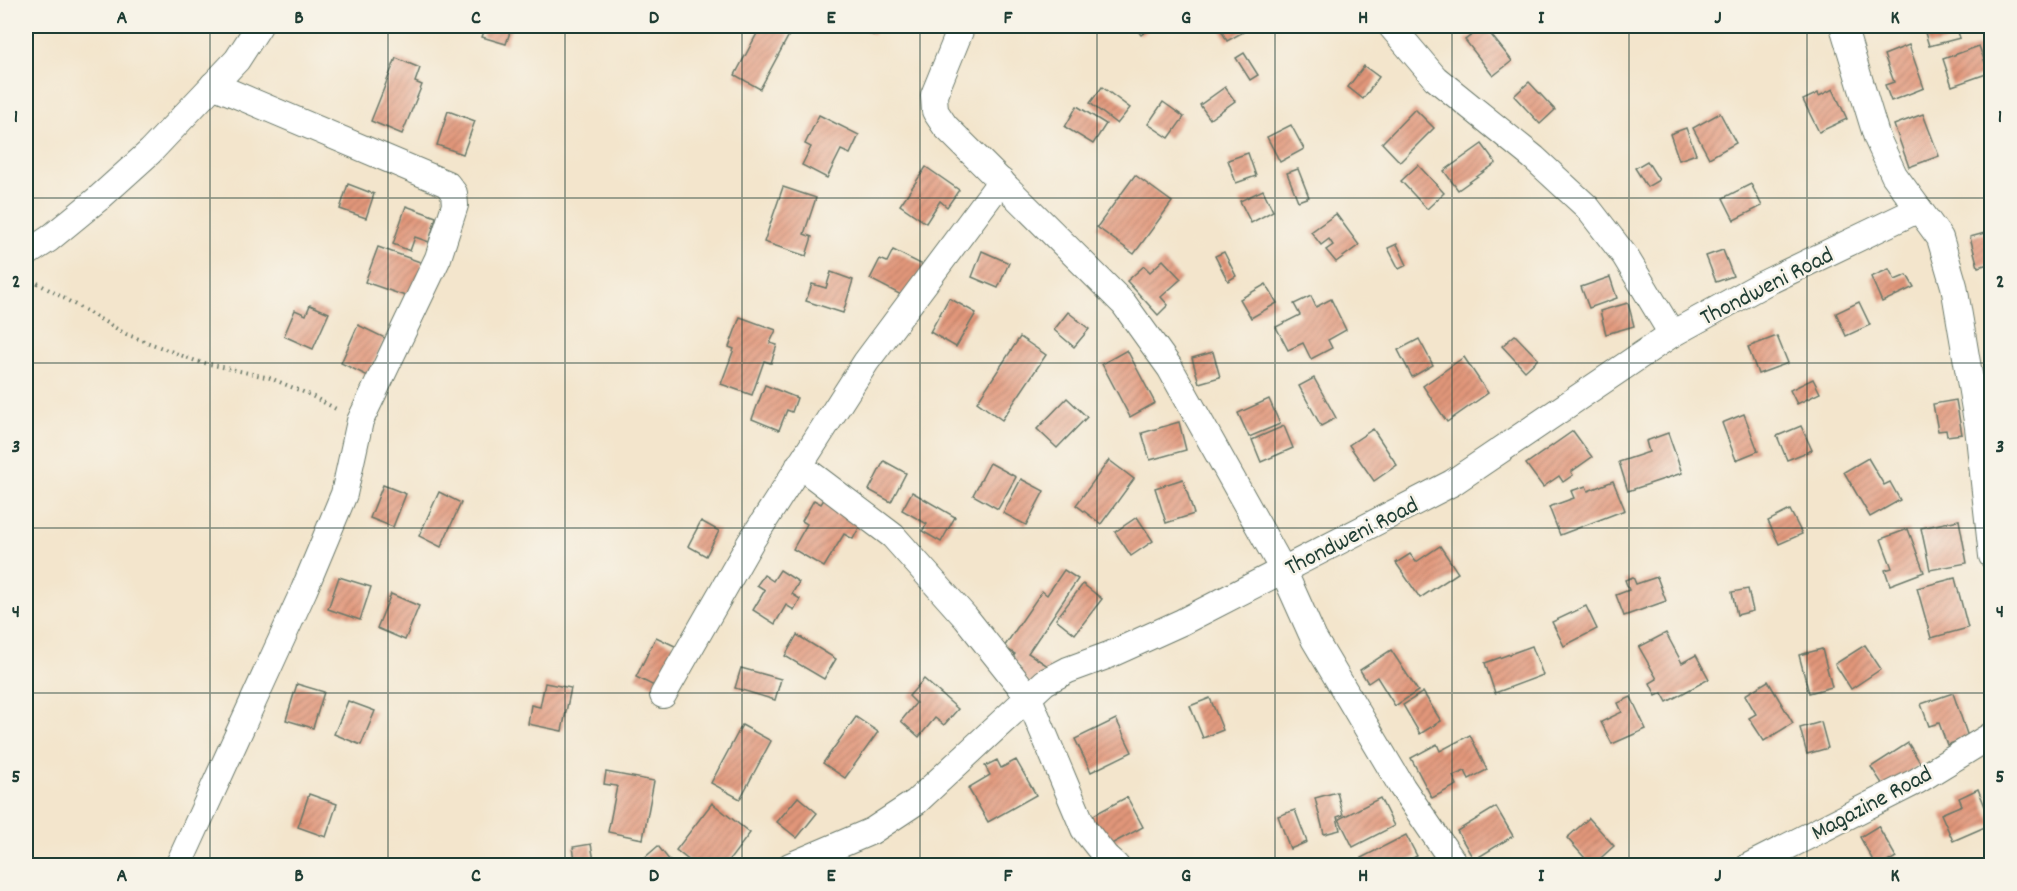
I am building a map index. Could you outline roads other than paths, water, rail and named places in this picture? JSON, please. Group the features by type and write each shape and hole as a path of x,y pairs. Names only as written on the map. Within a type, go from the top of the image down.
{"street":[{"path":"26,254 48,239 150,152 237,60 259,26"},
{"path":"962,26 934,96 934,111 945,126 1124,304 1170,368 1283,570 1314,639 1402,787 1456,866"},
{"path":"1391,26 1435,78 1534,158 1587,207 1625,256 1672,334"},
{"path":"1843,26 1877,138 1894,175 1940,238 1954,286 1978,428 1992,556"},
{"path":"178,866 313,569 344,494 360,421 438,258 455,205 454,193 447,184 213,85"},
{"path":"663,695 750,543 866,362 1001,181"},
{"name":"Thondweni Road","path":"790,866 872,831 916,802 1045,682 1182,622 1452,483 1672,334 1763,284 1919,209"},
{"path":"799,465 893,536 966,618 1028,696 1084,829 1116,866"},
{"name":"Magazine Road","path":"1749,866 1917,781 1992,735"}]}
